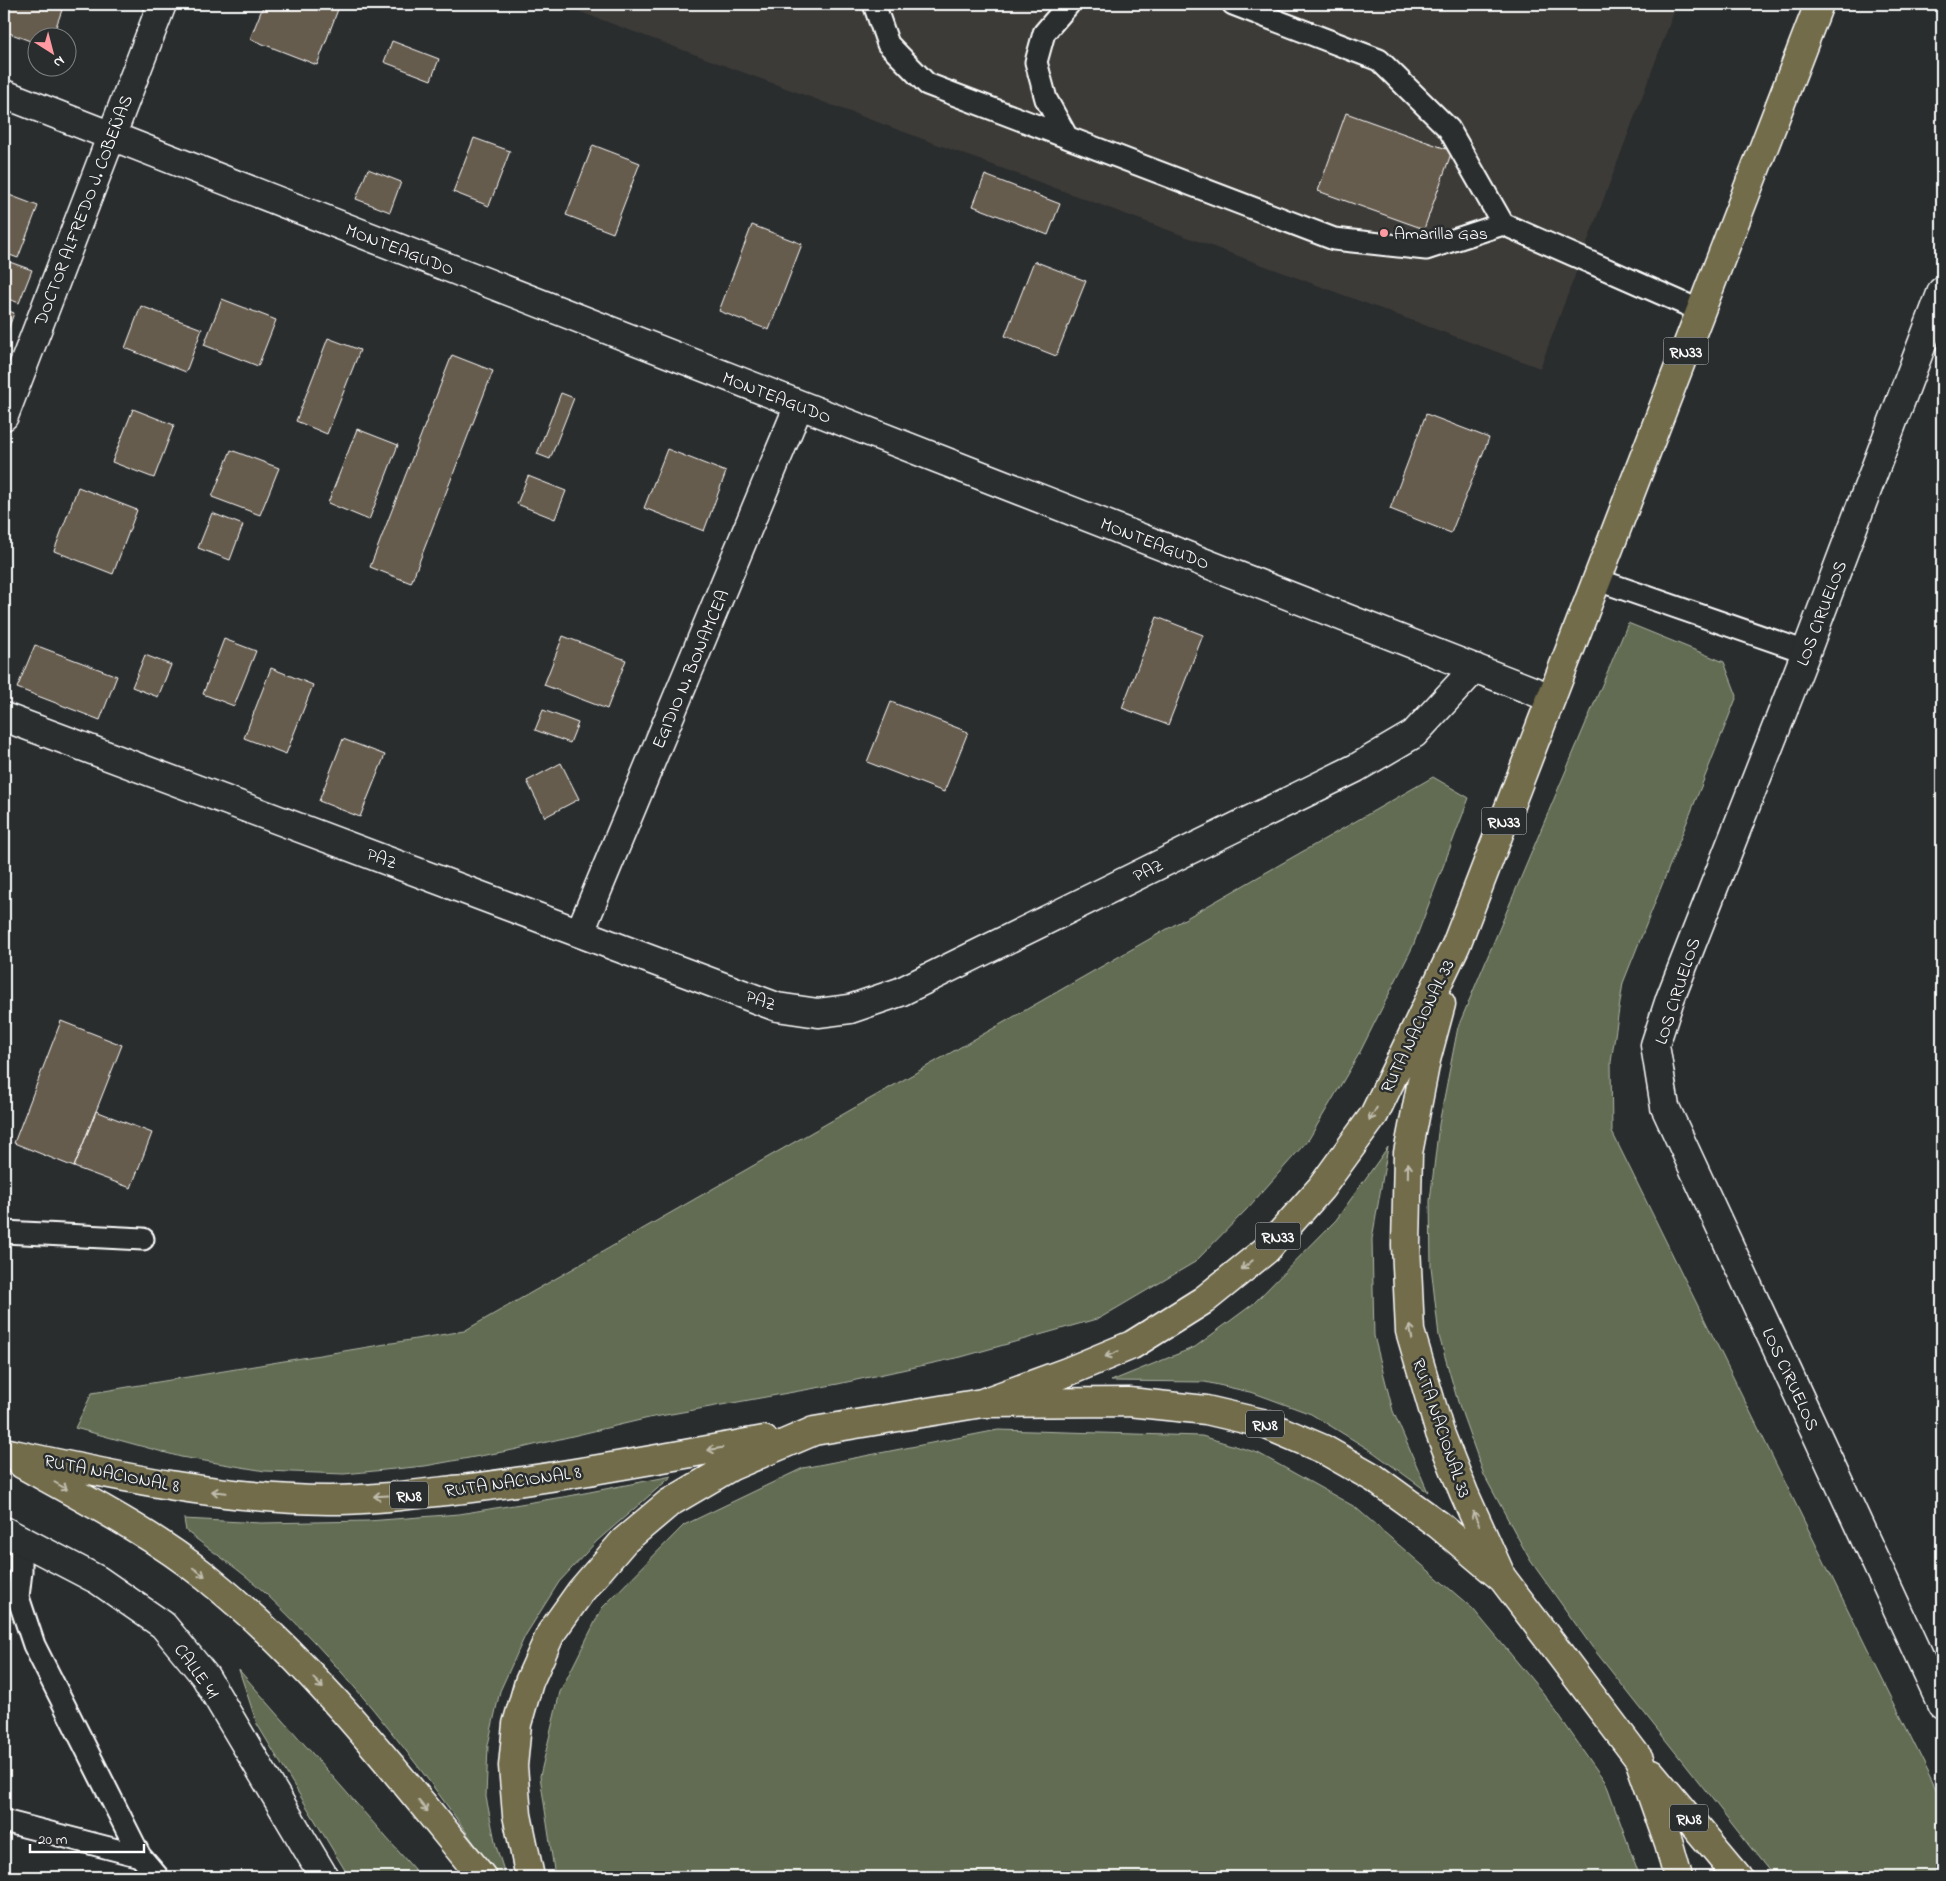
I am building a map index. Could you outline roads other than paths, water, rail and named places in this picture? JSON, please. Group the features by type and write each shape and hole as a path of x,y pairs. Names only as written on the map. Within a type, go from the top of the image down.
{"highway":[{"name":"RN33","path":"1456,945 1819,4"},
{"name":"RUTA NACIONAL 33","path":"982,1403 1132,1346 1204,1300 1266,1250 1321,1188 1374,1114 1456,945"},
{"name":"RUTA NACIONAL 33","path":"1456,945 1426,1060 1408,1153 1406,1244 1410,1331 1440,1433 1464,1493 1503,1579"},
{"name":"RN8","path":"530,1877 517,1815 513,1766 518,1724 529,1682 551,1633 581,1591 624,1541 669,1502 732,1466 814,1431 982,1403 1129,1402 1206,1410 1262,1423 1323,1449 1374,1478 1439,1525 1503,1579 1639,1759 1738,1877"},
{"name":"RUTA NACIONAL 8","path":"4,1452 121,1477 219,1493 328,1500 422,1494 524,1482 814,1431"},
{"name":"RUTA NACIONAL 8","path":"4,1452 142,1532 205,1576 277,1639 346,1713 482,1877"},
{"name":"RN8","path":"1639,1759 1669,1844 1678,1877"}],"street":[{"name":"DOCTOR ALFREDO J. COBEÑAS","path":"4,416 162,4"},
{"name":"MONTEAGUDO","path":"4,94 1551,698"},
{"name":"LOS CIRUELOS","path":"1942,291 1806,652 1673,990 1655,1045 1664,1106 1942,1705"},
{"name":"EGIDIO N. BONAMCEA","path":"580,932 799,406"},
{"name":"PAZ","path":"4,717 777,1007 818,1013 850,1009 900,992 1356,768 1414,734 1474,668"},
{"name":"CALLE 41","path":"12,1536 98,1580 163,1625 205,1676 324,1877"}],"lane":[{"path":"874,4 888,44 927,84 1334,238 1426,249 1504,224"},
{"path":"1067,137 1046,99 1036,62 1044,33 1069,4"},
{"path":"1233,4 1379,60 1449,129 1504,224 1701,311"},
{"path":"1598,580 1806,652"},
{"path":"4,1232 143,1239"},
{"path":"12,1536 11,1601 140,1856 158,1877"},
{"path":"4,1821 140,1856"}],"place":[{"name":"Amarilla Gas","path":"1384,233"}]}
